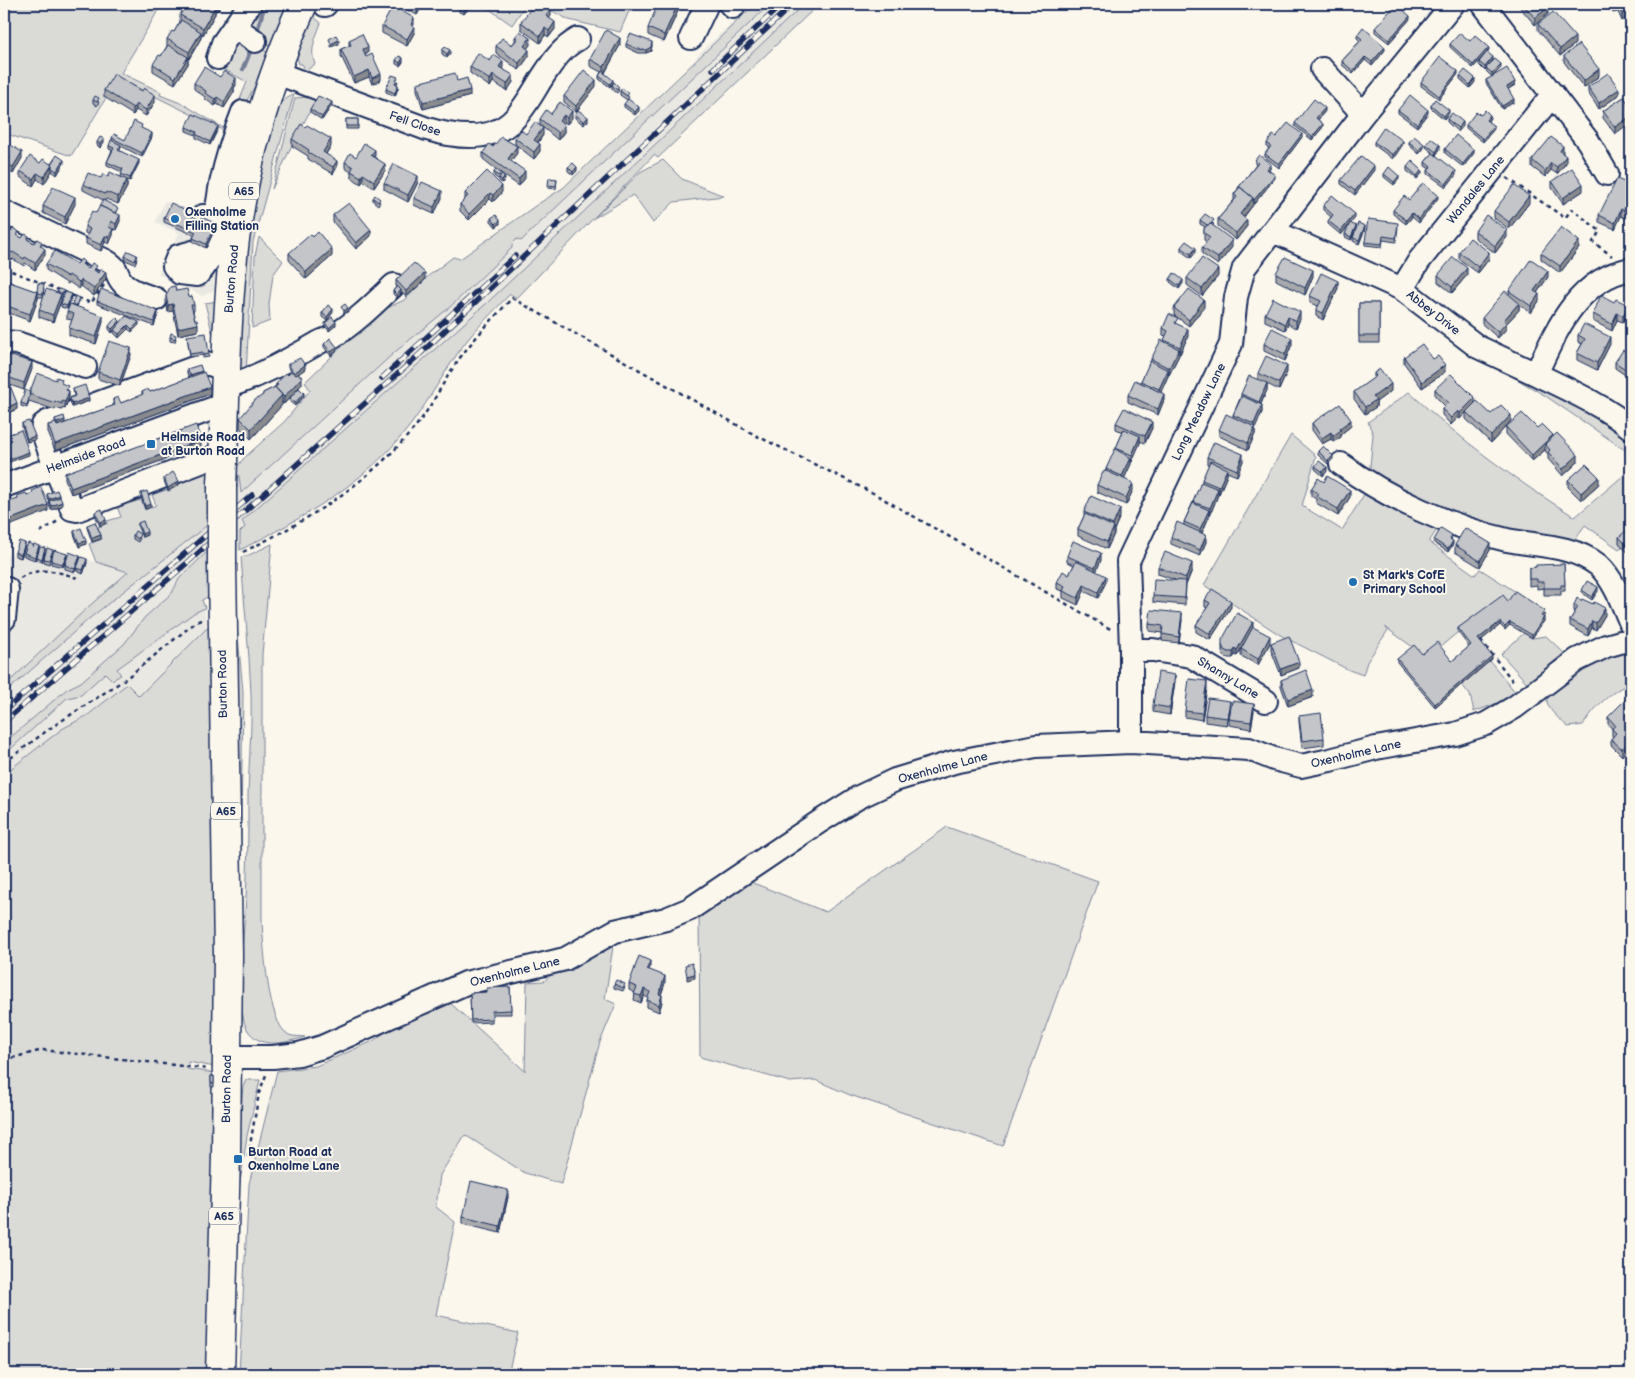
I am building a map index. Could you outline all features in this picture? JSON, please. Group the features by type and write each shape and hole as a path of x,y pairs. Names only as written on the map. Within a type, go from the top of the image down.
{"main road":[{"name":"Burton Road","path":"220,1374 228,954 222,615 230,560 222,485 226,387 210,234 252,149 274,72 318,4"}],"street":[{"path":"218,58 224,43 250,4"},
{"path":"690,38 707,4"},
{"name":"Long Meadow Lane","path":"1131,742 1131,645 1128,570 1131,552 1231,344 1236,297 1244,268 1362,114 1453,4"},
{"path":"1483,4 1588,141 1607,174"},
{"path":"235,27 255,41"},
{"name":"Fell Close","path":"274,72 427,130 445,135 475,137 492,132 510,123 521,110 558,54 578,39"},
{"path":"1322,69 1362,114"},
{"name":"Wandales Lane","path":"1402,289 1419,261 1553,94"},
{"path":"210,234 236,128 243,112"},
{"path":"4,212 106,261 113,275 133,291 156,299"},
{"name":"Abbey Drive","path":"1273,231 1402,289 1478,347 1597,404 1631,428"},
{"path":"1536,374 1553,337 1571,307 1598,283 1614,274 1630,269"},
{"name":"Helmside Road","path":"4,486 55,468 226,387 248,380 295,357 345,328 394,285"},
{"path":"4,342 17,343 85,367"},
{"path":"224,453 77,510 72,509 70,505 42,430 43,425 47,422 207,363 226,387"},
{"path":"1341,464 1372,484 1412,505 1472,530 1507,540 1566,549 1583,556 1597,564 1607,573 1631,624"},
{"path":"4,619 7,590"},
{"name":"Oxenholme Lane","path":"227,1064 299,1054 322,1047 466,983 565,959 615,931 666,919 690,909 859,797 895,780 954,762 1036,746 1131,742 1249,749 1274,759 1301,766 1376,748 1455,734 1486,724 1516,707 1577,660 1606,646 1631,639"},
{"name":"Shanny Lane","path":"1131,645 1191,656 1266,701"}],"path":[{"path":"1494,169 1565,218 1572,209 1600,231 1593,242 1630,269"},
{"path":"4,268 91,303 113,275"},
{"path":"230,560 292,528 332,503 389,456 418,424 457,361 512,298 755,436 872,493 1131,645"},
{"path":"40,532 61,519"},
{"path":"7,590 13,582 28,573 41,570 53,570 78,578"},
{"path":"4,764 49,729 124,680 196,622 222,615"},
{"path":"1481,640 1526,699"},
{"path":"4,1060 43,1050 227,1064"}],"shaded area":[{"path":"4,4 162,4 121,73 161,92 160,95 183,104 225,129 225,131 118,78 71,156 4,133"},
{"path":"257,4 288,4 270,46 261,41 250,28 247,18"},
{"path":"318,4 313,16 321,23 313,49 315,64 306,71 302,64 299,64 296,54"},
{"path":"482,4 526,4 512,25"},
{"path":"539,4 632,4 620,32 569,20"},
{"path":"752,4 819,4 658,158 654,155 517,298 510,294 463,346 412,424 383,456 348,487 312,511 235,553 211,595 202,600 205,608 206,629 138,697 4,824 4,687 11,680 4,673 4,548 9,556 14,552 17,542 27,544 28,542 129,572 232,478 243,459 285,421 310,390 305,382 377,313 406,299 427,277 453,257 460,259 563,188 699,59 696,57"},
{"path":"755,4 770,4 521,241 517,239 512,244 512,248 450,307 395,352 241,493 239,476 235,470 243,459 285,421 310,390 305,382 377,313 406,299 427,277 453,257 460,259 563,188"},
{"path":"804,4 819,4 658,158 654,155 517,298 510,294 485,320 462,347 425,405 395,444 355,481 333,497 287,525 240,550 240,532 245,527 242,521 488,302"},
{"path":"232,40 268,52 257,82 244,106 234,108 247,82 223,69"},
{"path":"294,94 253,242 246,375 239,378 244,237 278,104"},
{"path":"295,98 317,98 291,147 272,189"},
{"path":"663,160 682,179 724,196 674,202 653,223 633,195 594,218 640,172"},
{"name":"Oxenholme Filling Station","path":"203,200 225,209 218,288 203,296 158,274 179,233 155,222 165,201 196,213"},
{"path":"259,237 283,261 273,275 269,304 270,321 252,328 255,256"},
{"path":"218,301 214,340 205,303"},
{"path":"1486,361 1575,399 1631,442 1631,454 1544,395"},
{"path":"1409,392 1489,459 1575,517 1631,469 1631,540 1619,549 1585,525 1570,546 1508,536 1369,477 1373,434 1368,422"},
{"name":"St Mark's CofE Primary School","path":"1291,435 1316,456 1302,506 1342,530 1368,488 1441,523 1429,542 1475,575 1480,569 1516,592 1508,604 1458,632 1439,648 1421,658 1414,648 1385,627 1388,630 1367,662 1363,675 1349,670 1280,635 1204,585"},
{"path":"207,464 209,472 210,523 90,618 4,694 4,673 11,680 128,572 96,562 89,544 102,539 98,527 108,523 107,521 121,517 114,498 127,493 130,503 141,500 145,510 156,505 152,495 166,490 163,479"},
{"path":"272,544 262,655 262,923 268,984 276,1016 282,1028 289,1035 305,1037 291,1041 268,1043 255,1038 249,1032 242,1011 241,997 241,964 247,876 251,693 241,557"},
{"path":"210,549 211,595 202,600 205,608 194,613 117,669 121,675 112,680 105,673 81,695 67,698 4,755 4,743 67,689 81,682 124,644 145,617 172,593 179,579"},
{"path":"233,580 243,692 240,904"},
{"path":"210,627 215,629 215,1067 188,1062 187,1069 214,1073 212,1374 4,1374 4,774 62,729 88,715 127,684 139,696"},
{"path":"1524,633 1532,638 1546,636 1564,653 1528,684 1501,654"},
{"path":"1631,646 1631,682 1604,700 1583,725 1568,727 1550,709 1547,696 1580,666"},
{"path":"1490,661 1516,693 1505,700 1474,712 1470,695 1462,685"},
{"path":"947,827 1098,881 1003,1146 850,1095 815,1080 790,1082 700,1057 699,910 743,879 826,912"},
{"path":"614,940 605,999 616,1004 600,1042 561,1184 525,1173 465,1135 440,1175 436,1207 455,1222 436,1315 518,1333 508,1374 239,1374 249,1184 277,1071 316,1066 373,1041 412,1013 448,1001 525,1071 527,982 544,981 553,973 571,971"},
{"path":"246,1080 260,1080 247,1136 238,1196 242,1097"}],"building":[{"path":"189,4 210,4 215,7 203,28 180,15 185,6 187,7"},
{"path":"407,4 420,4 417,9"},
{"path":"462,4 468,5 464,11 459,8"},
{"path":"534,4 543,4 551,9 546,16 555,22 549,31 545,28 540,36 521,22"},
{"path":"658,4 678,4 664,35 648,28"},
{"path":"1396,4 1410,16 1389,40 1375,28"},
{"path":"1523,4 1546,4 1548,7 1535,18"},
{"path":"1612,4 1631,4 1631,9 1622,14 1618,5 1613,6"},
{"path":"393,6 414,18 411,25 414,27 407,39 382,26"},
{"path":"1553,12 1575,37 1560,49 1538,24"},
{"path":"181,20 201,32 189,52 167,39"},
{"path":"1363,27 1385,47 1372,62 1365,57 1353,71 1342,61 1362,39 1357,35"},
{"path":"606,30 620,38 604,67 590,59"},
{"path":"520,31 530,38 524,46 529,50 519,63 496,46 502,38 512,45 518,38 515,37"},
{"path":"1460,33 1470,41 1475,35 1489,47 1473,65 1450,44"},
{"path":"362,34 368,47 363,49 365,55 366,57 372,54 381,74 372,78 369,70 354,77 341,49 351,45 349,40"},
{"path":"630,34 652,42 651,47 646,50 626,44"},
{"path":"336,35 339,40 331,44 329,39"},
{"path":"1579,44 1599,69 1584,81 1564,56"},
{"path":"168,45 188,57 175,78 153,64"},
{"path":"445,47 450,50 447,54 442,50"},
{"path":"1487,52 1493,57 1485,67 1479,62"},
{"path":"478,53 490,61 494,55 503,61 499,67 513,75 507,84 493,75 490,80 470,67"},
{"path":"399,56 403,58 400,63 396,60"},
{"path":"1440,57 1458,71 1439,96 1421,82"},
{"path":"1495,59 1501,64 1492,73 1486,68"},
{"path":"204,67 220,77 224,71 236,78 224,102 217,97 215,99 205,93 206,91 194,83"},
{"path":"1507,68 1515,82 1507,87 1514,99 1502,106 1486,80"},
{"path":"584,70 596,80 576,106 564,96"},
{"path":"1465,70 1475,78 1470,85 1460,76"},
{"path":"602,71 613,80 610,84 599,76"},
{"path":"455,73 457,81 467,78 470,90 423,102 417,83"},
{"path":"1608,73 1619,89 1599,103 1588,87"},
{"path":"114,74 142,91 144,88 155,95 146,110 136,104 133,108 104,90"},
{"path":"392,75 398,77 395,83 398,85 395,93 386,89"},
{"path":"614,82 619,87 617,90 612,85"},
{"path":"622,88 629,93 627,96 620,91"},
{"path":"1410,95 1428,110 1417,124 1398,110"},
{"path":"95,96 99,98 97,102 93,100"},
{"path":"318,96 332,102 322,117 310,109"},
{"path":"1624,97 1631,107 1631,116 1615,127 1603,111"},
{"path":"628,99 639,107 635,112 624,104"},
{"path":"1314,99 1325,108 1316,118 1323,124 1312,137 1295,123"},
{"path":"1435,99 1449,110 1444,116 1431,105"},
{"path":"560,102 572,111 567,118 564,115 559,121 564,125 558,133 540,119 546,110 551,114"},
{"path":"578,110 588,117 584,122 575,114"},
{"path":"1485,110 1490,115 1486,120 1494,126 1483,139 1466,125 1476,112 1481,115"},
{"path":"1452,113 1463,122 1458,128 1447,119"},
{"path":"193,114 218,126 210,142 196,134 197,132 186,127"},
{"path":"346,119 358,119 358,126 346,126"},
{"path":"134,121 142,125 141,128 152,133 142,153 112,138 114,134 125,140"},
{"path":"535,122 543,128 534,140 540,144 534,152 515,138 521,130 526,134"},
{"path":"1288,123 1302,134 1279,164 1265,154 1271,146 1267,143 1273,135 1276,137"},
{"path":"301,124 305,127 307,125 331,139 323,152 337,161 333,167 308,152 309,150 292,139"},
{"path":"1384,127 1403,141 1393,155 1374,142"},
{"path":"1456,135 1474,150 1463,164 1445,149"},
{"path":"1414,136 1424,144 1419,150 1409,142"},
{"path":"100,137 104,139 100,144 97,142"},
{"path":"501,137 517,146 508,159 525,171 519,179 483,153 489,144 493,147"},
{"path":"1551,137 1563,146 1560,151 1566,156 1557,167 1551,163 1545,171 1532,160"},
{"path":"1431,138 1440,145 1436,152 1426,144"},
{"path":"111,140 121,145 118,150 139,160 130,178 121,174 123,169 107,162 114,148 109,146"},
{"path":"4,141 22,152 13,167 4,162"},
{"path":"364,143 375,150 371,155 385,164 374,181 363,174 361,177 351,171 353,167 345,162 350,153 356,157"},
{"path":"1433,153 1456,171 1446,184 1428,170 1431,167 1425,162"},
{"path":"57,155 64,160 57,171 52,168 51,164"},
{"path":"1259,155 1271,164 1267,169 1275,175 1254,200 1240,187 1238,188 1258,163 1255,160"},
{"path":"30,156 40,163 43,159 52,165 44,177 37,173 33,179 20,171"},
{"path":"1361,156 1374,166 1355,191 1341,180"},
{"path":"1412,161 1422,170 1417,176 1407,167"},
{"path":"573,163 577,167 573,172 568,167"},
{"path":"394,164 418,176 408,195 384,183"},
{"path":"1389,167 1399,176 1394,182 1384,174"},
{"path":"1572,168 1583,184 1563,198 1552,181"},
{"path":"496,169 501,173 498,176 494,172"},
{"path":"487,171 502,186 493,195 490,193 469,214 460,204 468,196 465,193"},
{"path":"110,172 127,180 118,197 106,192 105,194 83,184 88,173 101,178 103,174 108,177"},
{"path":"502,174 505,176 502,180 499,178"},
{"path":"549,178 557,179 556,186 548,185"},
{"path":"1617,179 1631,185 1631,209 1629,213 1621,209 1615,223 1599,215"},
{"path":"422,182 442,191 434,207 414,198"},
{"path":"1423,183 1438,195 1419,219 1412,213 1406,220 1393,210 1404,196 1409,200"},
{"path":"1514,185 1529,196 1509,222 1494,211"},
{"path":"53,187 75,197 65,217 43,206"},
{"path":"1240,187 1253,198 1240,214 1247,220 1236,233 1218,219 1237,197 1234,194"},
{"path":"375,195 380,199 378,202 373,198"},
{"path":"1332,195 1355,214 1341,231 1328,221 1333,215 1323,206"},
{"path":"103,200 118,208 115,213 100,206"},
{"path":"171,203 188,211 187,214 201,220 202,217 216,224 206,244 193,238 196,232 164,218"},
{"path":"349,203 371,230 356,243 333,215"},
{"path":"100,206 120,215 116,224 111,221 109,227 113,229 109,237 105,236 101,245 86,238 90,229 85,226 92,211 96,213"},
{"path":"1205,214 1214,220 1211,224 1207,225 1200,220"},
{"path":"496,215 500,220 496,224 491,218"},
{"path":"1486,215 1507,230 1495,246 1475,231"},
{"path":"1368,219 1398,223 1396,238 1383,236 1382,244 1365,242"},
{"path":"1350,223 1356,226 1351,237 1345,234"},
{"path":"1358,223 1365,226 1359,240 1353,238"},
{"path":"1211,224 1232,240 1218,258 1202,248 1210,237 1204,233 1204,229 1207,225"},
{"path":"4,227 11,232 13,228 19,232 17,235 22,238 25,234 29,236 27,239 34,243 37,239 42,242 40,245 45,249 35,263 4,248"},
{"path":"1561,227 1579,241 1560,266 1541,253"},
{"path":"318,232 332,249 306,272 289,253 311,234 313,237"},
{"path":"1470,238 1489,252 1478,267 1459,252"},
{"path":"1186,241 1196,248 1191,254 1181,247"},
{"path":"55,251 77,264 81,259 84,262 82,264 88,269 92,263 97,266 94,270 98,273 101,269 106,272 94,289 81,280 79,282 69,275 68,277 46,264"},
{"path":"128,251 137,255 135,261 125,256"},
{"path":"1285,257 1313,270 1305,288 1276,273"},
{"path":"1453,257 1467,268 1452,287 1438,275"},
{"path":"1202,258 1218,269 1202,289 1187,278"},
{"path":"1531,259 1548,271 1534,291 1539,294 1531,306 1509,291"},
{"path":"414,263 425,273 406,291 396,280"},
{"path":"1174,273 1183,280 1179,286 1170,279"},
{"path":"1321,273 1338,281 1323,313 1316,310 1321,301 1310,296"},
{"path":"4,280 38,292 30,314 4,305"},
{"path":"38,283 44,284 43,294 37,292"},
{"path":"175,286 176,291 187,289 189,297 192,296 194,305 191,305 198,324 178,328 173,304 168,305 166,296 170,287"},
{"path":"397,286 401,290 397,295 393,291"},
{"path":"46,289 61,294 53,315 39,310"},
{"path":"59,289 64,291 62,294 57,292"},
{"path":"101,289 158,311 154,322 97,301"},
{"path":"1189,289 1204,300 1189,320 1174,308"},
{"path":"1505,291 1519,303 1504,320 1506,323 1498,332 1482,318"},
{"path":"65,292 72,294 67,306 61,304"},
{"path":"1601,295 1614,302 1616,299 1628,305 1623,316 1617,313 1612,324 1593,314"},
{"path":"75,296 79,298 76,306 72,304"},
{"path":"1273,298 1300,312 1296,321 1288,317 1285,324 1265,314"},
{"path":"1631,302 1631,318 1625,314"},
{"path":"1359,303 1379,303 1379,336 1359,336"},
{"path":"70,304 103,316 96,337 69,328 74,314 67,312"},
{"path":"345,304 348,308 344,311 341,307"},
{"path":"328,305 333,309 327,317 322,313"},
{"path":"1169,314 1178,318 1175,323 1188,329 1180,347 1164,340 1168,331 1163,328"},
{"path":"126,316 139,322 132,329 128,325 119,334 114,330"},
{"path":"116,317 120,321 112,329 109,326"},
{"path":"332,317 336,322 329,328 325,323"},
{"path":"1584,324 1610,337 1597,363 1577,353 1585,339 1578,335"},
{"path":"1272,328 1292,338 1285,354 1264,344"},
{"path":"171,333 176,335 175,339 170,337"},
{"path":"206,333 209,354 203,355 203,352 190,354 187,336"},
{"path":"330,338 337,347 331,352 324,344"},
{"path":"1161,340 1179,349 1169,368 1151,359"},
{"path":"109,341 131,348 120,380 98,372"},
{"path":"1422,344 1433,359 1438,356 1445,365 1422,382 1404,357"},
{"path":"1623,350 1631,356 1631,373 1615,362"},
{"path":"8,355 32,362 24,383 5,374 8,366 5,365"},
{"path":"1266,356 1287,366 1279,383 1258,373"},
{"path":"300,358 305,365 294,373 288,364"},
{"path":"1150,361 1168,370 1159,389 1141,381"},
{"path":"200,365 202,371 190,375 187,369"},
{"path":"1380,369 1391,384 1373,397 1376,400 1365,407 1354,392 1376,376 1374,373"},
{"path":"291,371 302,377 284,397 275,387 286,373 288,375"},
{"path":"204,372 210,387 55,444 48,425 56,423 57,426 115,405 113,399 118,397 121,403 143,394 142,392 148,389 150,392"},
{"path":"37,373 56,380 56,377 62,379 61,383 68,386 66,390 69,391 65,402 62,401 62,404 55,401 55,403 29,394"},
{"path":"1451,374 1475,398 1460,413 1458,411 1451,418 1442,409 1448,403 1435,389"},
{"path":"1249,376 1267,383 1259,402 1241,394"},
{"path":"1135,380 1164,394 1158,409 1128,395"},
{"path":"9,383 17,403 8,407 4,397 4,385"},
{"path":"85,385 89,398 72,404 70,398 75,396 73,389"},
{"path":"275,387 282,395 251,429 240,418 255,400 263,395 263,393"},
{"path":"299,388 304,393 295,403 290,398"},
{"path":"25,390 30,392 27,405 21,403"},
{"path":"1242,396 1262,405 1254,424 1233,415"},
{"path":"1477,401 1491,414 1501,405 1511,415 1491,436 1466,412"},
{"path":"1340,404 1351,420 1333,436 1331,432 1322,438 1312,423"},
{"path":"1124,408 1152,422 1145,436 1116,423"},
{"path":"1522,413 1537,428 1542,424 1553,435 1532,455 1506,427"},
{"path":"1226,414 1255,427 1248,443 1219,430"},
{"path":"64,416 65,420 57,423 55,419"},
{"path":"29,421 35,436 27,439 22,423"},
{"path":"196,425 201,440 71,488 65,473"},
{"path":"1124,429 1140,436 1132,455 1116,448"},
{"path":"21,430 29,452 4,461 4,436"},
{"path":"1557,433 1578,455 1563,469 1548,452 1550,450 1545,444"},
{"path":"1214,442 1243,454 1237,470 1207,457"},
{"path":"1323,446 1333,456 1328,461 1318,451"},
{"path":"1115,449 1131,458 1122,476 1106,469"},
{"path":"1210,461 1227,469 1219,487 1202,480"},
{"path":"1319,461 1327,467 1323,472 1315,466"},
{"path":"1586,464 1599,477 1581,493 1568,480"},
{"path":"1104,470 1133,483 1126,498 1097,485"},
{"path":"173,472 179,481 168,488 164,478"},
{"path":"1327,476 1350,490 1338,509 1316,496 1318,493 1311,489 1318,478 1324,482"},
{"path":"1201,482 1218,489 1210,508 1193,502"},
{"path":"41,487 48,505 4,522 4,501 11,498 12,501 18,499 17,496 33,493 32,491"},
{"path":"57,490 59,495 49,499 47,494"},
{"path":"147,491 151,504 145,506 141,493"},
{"path":"1091,496 1120,509 1113,525 1084,512"},
{"path":"60,497 62,502 51,506 49,501"},
{"path":"1193,503 1209,510 1200,529 1184,522"},
{"path":"102,509 106,520 100,522 95,512"},
{"path":"1085,514 1114,527 1107,542 1078,529"},
{"path":"143,521 147,532 142,534 138,523"},
{"path":"95,522 101,535 92,538 87,525"},
{"path":"1177,522 1206,535 1200,550 1171,537"},
{"path":"81,528 86,541 79,543 74,531"},
{"path":"1441,528 1452,535 1450,539 1453,541 1448,549 1434,540"},
{"path":"1465,528 1490,543 1480,561 1455,545"},
{"path":"1627,530 1631,533 1631,550 1619,537"},
{"path":"135,531 140,534 138,539 133,535"},
{"path":"19,541 25,543 21,555 15,552"},
{"path":"1073,541 1101,553 1095,568 1067,556"},
{"path":"28,543 33,545 33,547 34,544 39,546 35,557 24,553"},
{"path":"40,547 45,548 42,559 37,557"},
{"path":"47,548 53,550 49,560 44,559"},
{"path":"54,550 67,554 63,564 51,561"},
{"path":"69,552 80,556 75,569 65,565"},
{"path":"1165,552 1192,563 1186,578 1158,567"},
{"path":"81,557 87,559 83,570 77,568"},
{"path":"1076,561 1106,576 1098,592 1084,585 1078,598 1063,591 1065,586 1057,582 1063,571 1069,575"},
{"path":"1564,564 1565,585 1561,585 1561,588 1544,588 1544,582 1537,582 1537,579 1529,579 1529,568 1536,567 1536,565"},
{"path":"1154,579 1186,581 1185,598 1153,596"},
{"path":"1587,581 1598,587 1592,597 1582,590"},
{"path":"1212,589 1231,601 1210,634 1196,625 1210,603 1205,600"},
{"path":"1515,591 1545,611 1541,616 1544,617 1532,635 1510,622 1505,627 1500,622 1478,639 1492,656 1435,704 1397,659 1414,645 1422,654 1437,642 1452,661 1471,645 1458,628 1503,595 1508,601"},
{"path":"1577,598 1593,604 1594,602 1605,608 1596,623 1592,621 1588,629 1570,620 1578,607 1574,605"},
{"path":"1151,610 1182,613 1179,637 1162,634 1163,626 1149,624"},
{"path":"1237,613 1253,622 1237,650 1235,648 1233,652 1228,652 1224,650 1222,640"},
{"path":"1253,627 1270,636 1258,659 1241,649"},
{"path":"1289,636 1299,662 1281,669 1271,643"},
{"path":"1306,670 1313,690 1288,699 1281,680"},
{"path":"1158,672 1175,675 1170,708 1153,705"},
{"path":"1189,679 1207,681 1202,713 1185,711"},
{"path":"1208,698 1230,701 1227,718 1205,715"},
{"path":"1625,700 1631,706 1631,740 1622,749 1611,739 1616,733 1612,729 1615,725 1608,717"},
{"path":"1232,701 1254,704 1251,722 1229,719"},
{"path":"1321,713 1324,738 1302,741 1299,716"},
{"path":"639,956 650,961 647,969 665,976 659,994 662,995 659,1005 647,1000 650,992 644,989 641,996 634,994 637,987 629,984"},
{"path":"692,963 695,974 687,976 685,965"},
{"path":"616,980 625,984 623,988 614,984"},
{"path":"510,987 511,1010 492,1011 492,1019 471,1020 470,993 487,992 487,988"},
{"path":"211,1076 214,1076 214,1084 211,1083"},
{"path":"471,1181 508,1190 500,1226 463,1217"}],"waterway":[{"path":"258,28 263,10"},
{"path":"243,69 250,52"}],"railway":[{"path":"713,69 782,4"},
{"path":"4,722 187,563 421,353 793,4"},
{"path":"382,378 515,256"},
{"path":"4,711 252,495"}],"place":[{"name":"Oxenholme Filling Station","path":"175,219"},
{"name":"Helmside Road at Burton Road","path":"151,444"},
{"name":"St Mark's CofE Primary School","path":"1353,582"},
{"name":"Burton Road at Oxenholme Lane","path":"238,1159"}]}
